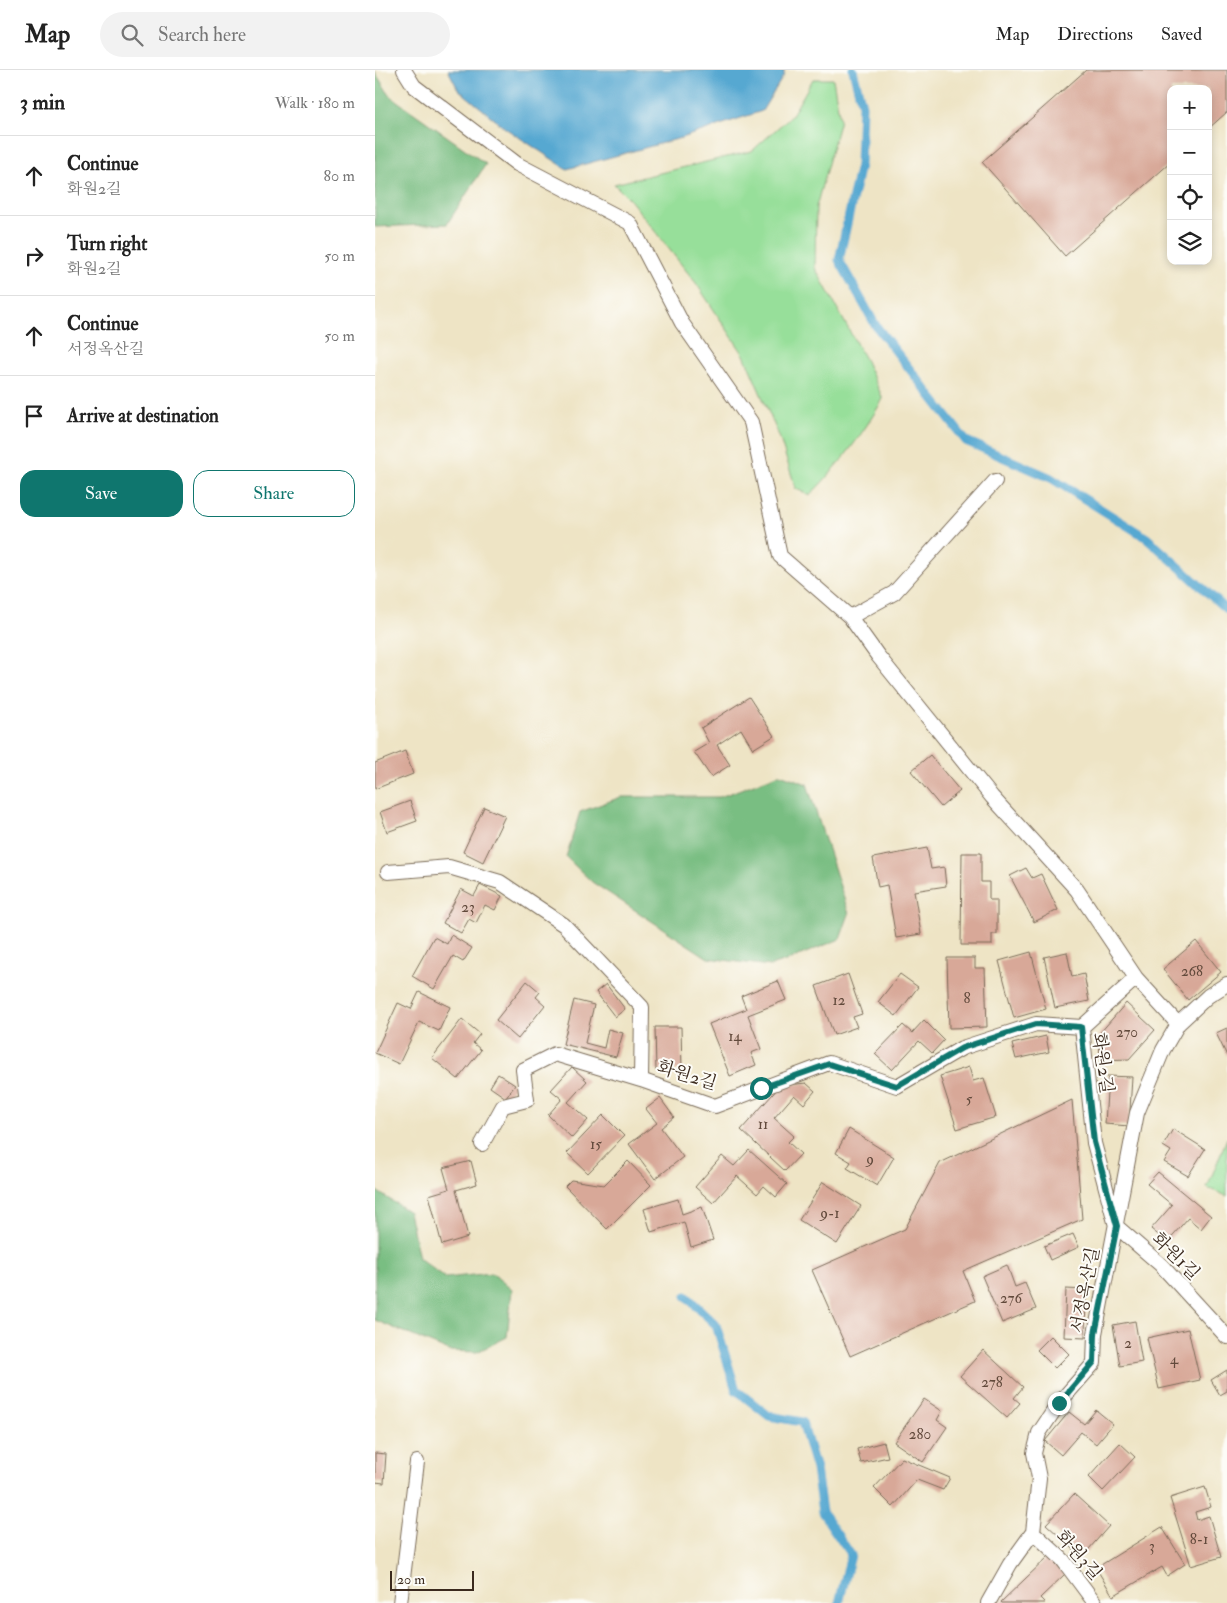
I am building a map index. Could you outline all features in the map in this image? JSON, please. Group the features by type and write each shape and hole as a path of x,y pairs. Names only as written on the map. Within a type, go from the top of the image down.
{"lane":[{"path":"404,70 414,86 517,164 630,223 682,323 751,422 780,556 850,617 992,797 1077,890 1136,978 1178,1024"},
{"path":"850,617 894,593 995,482"},
{"name":"화원2길","path":"389,872 449,867 500,882 564,925 642,1007 641,1080 715,1106 829,1064 897,1086 962,1048 1036,1024 1081,1027 1094,1142 1117,1226"},
{"path":"1081,1027 1136,978"},
{"name":"서정옥산길","path":"988,1603 1010,1564 1033,1532 1039,1478 1034,1454 1039,1433 1059,1403 1094,1362 1095,1334 1137,1113 1163,1050 1178,1024 1208,996 1227,984"},
{"path":"482,1144 503,1106 527,1100 523,1070 555,1054 641,1080"},
{"name":"화원1길","path":"1117,1226 1161,1265 1227,1337"},
{"path":"400,1603 417,1462"},
{"name":"화원3길","path":"1033,1532 1063,1560 1095,1603"}],"green space":[{"path":"375,72 390,96 486,164 447,224 375,227"},
{"path":"813,79 833,79 840,120 816,207 815,268 866,361 883,399 850,449 810,495 796,489 779,436 744,355 696,283 631,201 614,184 752,151 792,115"},
{"path":"780,774 807,784 849,914 840,939 786,961 770,966 708,958 592,882 566,857 580,812 621,797 720,797"},
{"path":"1227,1138 1227,1196 1207,1188"},
{"path":"375,1190 409,1212 419,1258 445,1278 492,1273 512,1290 507,1337 477,1352 449,1351 375,1320"}],"water":[{"path":"448,70 784,70 784,75 762,111 681,138 567,169 505,128 458,89"}],"building":[{"path":"1086,70 1227,70 1227,112 1212,125 1212,85 1167,85 1167,166 1065,256 982,162"},
{"path":"749,697 774,736 753,749 741,729 717,745 730,765 711,777 694,752 709,743 701,728"},
{"path":"405,751 413,774 375,789 375,763"},
{"path":"930,755 960,791 941,807 911,771"},
{"path":"410,801 417,821 387,832 380,812"},
{"path":"484,807 505,816 483,862 463,852"},
{"path":"927,848 931,869 944,867 946,886 914,891 921,934 896,938 887,885 878,887 873,858"},
{"path":"962,853 981,853 981,882 989,882 989,900 997,900 997,934 992,934 992,945 961,945"},
{"path":"1026,868 1032,878 1041,874 1058,910 1034,922 1010,876"},
{"path":"480,885 502,896 495,910 485,905 476,923 469,919 461,933 443,923 461,889 474,896"},
{"path":"451,935 472,948 463,962 453,956 434,989 412,976 434,937 447,944"},
{"path":"1196,941 1221,972 1188,1000 1163,969"},
{"path":"1031,952 1046,1009 1014,1018 999,961"},
{"path":"1067,952 1072,977 1084,974 1089,1001 1055,1008 1044,957"},
{"path":"947,958 975,958 975,968 985,968 987,1027 949,1028"},
{"path":"848,974 862,1014 853,1017 857,1027 834,1035 816,986"},
{"path":"900,974 918,987 896,1016 878,1002"},
{"path":"527,981 540,992 536,997 545,1005 518,1039 496,1020"},
{"path":"778,981 786,1000 748,1015 761,1049 751,1053 756,1065 730,1076 709,1024 746,1009 741,996"},
{"path":"606,984 625,1009 615,1017 596,992"},
{"path":"419,992 450,1007 439,1031 419,1022 399,1064 375,1053 398,1003 411,1009"},
{"path":"574,1000 594,1005 585,1043 604,1048 608,1029 623,1033 616,1057 563,1044"},
{"path":"1126,1003 1155,1030 1129,1059 1100,1060 1099,1034"},
{"path":"462,1019 480,1034 473,1043 481,1050 458,1079 432,1058"},
{"path":"924,1020 944,1040 932,1053 919,1041 892,1070 875,1054 903,1025 912,1033"},
{"path":"655,1027 681,1027 682,1070 656,1071"},
{"path":"1227,1028 1227,1056 1216,1033"},
{"path":"1046,1036 1049,1052 1016,1059 1012,1044"},
{"path":"572,1067 587,1081 568,1102 588,1120 572,1138 548,1115 562,1099 551,1090"},
{"path":"969,1067 973,1081 984,1078 996,1117 957,1129 940,1076"},
{"path":"498,1074 515,1085 506,1098 490,1087"},
{"path":"1108,1076 1132,1077 1129,1126 1105,1124"},
{"path":"806,1083 815,1091 804,1104 794,1095 774,1118 794,1136 788,1142 801,1154 785,1171 741,1130 780,1086"},
{"path":"660,1098 674,1117 661,1128 683,1157 655,1179 629,1144 657,1123 646,1109"},
{"path":"1072,1100 1082,1219 963,1271 975,1301 850,1356 812,1270 905,1229 940,1163"},
{"path":"603,1115 624,1136 588,1173 567,1153"},
{"path":"849,1129 894,1157 877,1186 847,1168 851,1162 836,1153"},
{"path":"1173,1129 1205,1149 1188,1176 1164,1162 1171,1151 1163,1146"},
{"path":"749,1150 787,1184 776,1197 764,1186 757,1194 737,1176 713,1203 695,1187 722,1156 734,1166"},
{"path":"471,1161 477,1184 456,1190 468,1237 442,1245 429,1195 449,1189 443,1168"},
{"path":"628,1161 651,1185 607,1229 565,1186 571,1180 604,1185"},
{"path":"1158,1172 1211,1216 1201,1229 1188,1218 1167,1242 1151,1229 1172,1205 1147,1184"},
{"path":"823,1182 861,1206 837,1244 799,1220"},
{"path":"678,1199 682,1214 702,1207 713,1240 691,1247 684,1222 651,1232 644,1209"},
{"path":"1073,1234 1079,1247 1050,1260 1044,1246"},
{"path":"1007,1265 1015,1287 1025,1283 1036,1309 1002,1323 982,1276"},
{"path":"1066,1289 1086,1290 1085,1338 1064,1337"},
{"path":"1135,1321 1142,1362 1120,1366 1113,1325"},
{"path":"1188,1329 1200,1380 1159,1389 1147,1338"},
{"path":"1051,1336 1069,1354 1055,1368 1037,1350"},
{"path":"983,1350 1023,1387 1014,1398 1020,1403 1007,1418 960,1376"},
{"path":"1227,1370 1227,1391 1220,1395 1211,1380"},
{"path":"924,1399 942,1411 937,1420 947,1427 923,1462 894,1442"},
{"path":"1096,1410 1113,1424 1096,1444 1081,1432 1061,1455 1045,1441 1069,1412 1084,1424"},
{"path":"884,1442 888,1457 861,1463 857,1449"},
{"path":"1120,1443 1135,1457 1103,1491 1089,1477"},
{"path":"375,1453 386,1454 384,1483 375,1482"},
{"path":"902,1458 950,1478 943,1490 917,1480 893,1507 874,1488"},
{"path":"1205,1487 1211,1507 1195,1512 1197,1520 1209,1516 1221,1557 1191,1566 1170,1498"},
{"path":"1074,1494 1109,1526 1082,1557 1046,1524"},
{"path":"1162,1527 1185,1564 1167,1576 1162,1567 1113,1596 1096,1568"},
{"path":"1049,1556 1065,1574 1040,1598 1045,1603 1001,1602"}],"waterway":[{"path":"853,70 862,105 860,165 839,260 876,326 966,441 1051,478 1147,538 1227,610"},
{"path":"686,1296 716,1325 736,1390 769,1416 802,1422 816,1469 822,1512 851,1555 839,1603"}],"route":[{"path":"761,1088 829,1064 897,1086 962,1048 1036,1024 1081,1027 1094,1142 1117,1226 1095,1334 1094,1362 1059,1403"}]}
